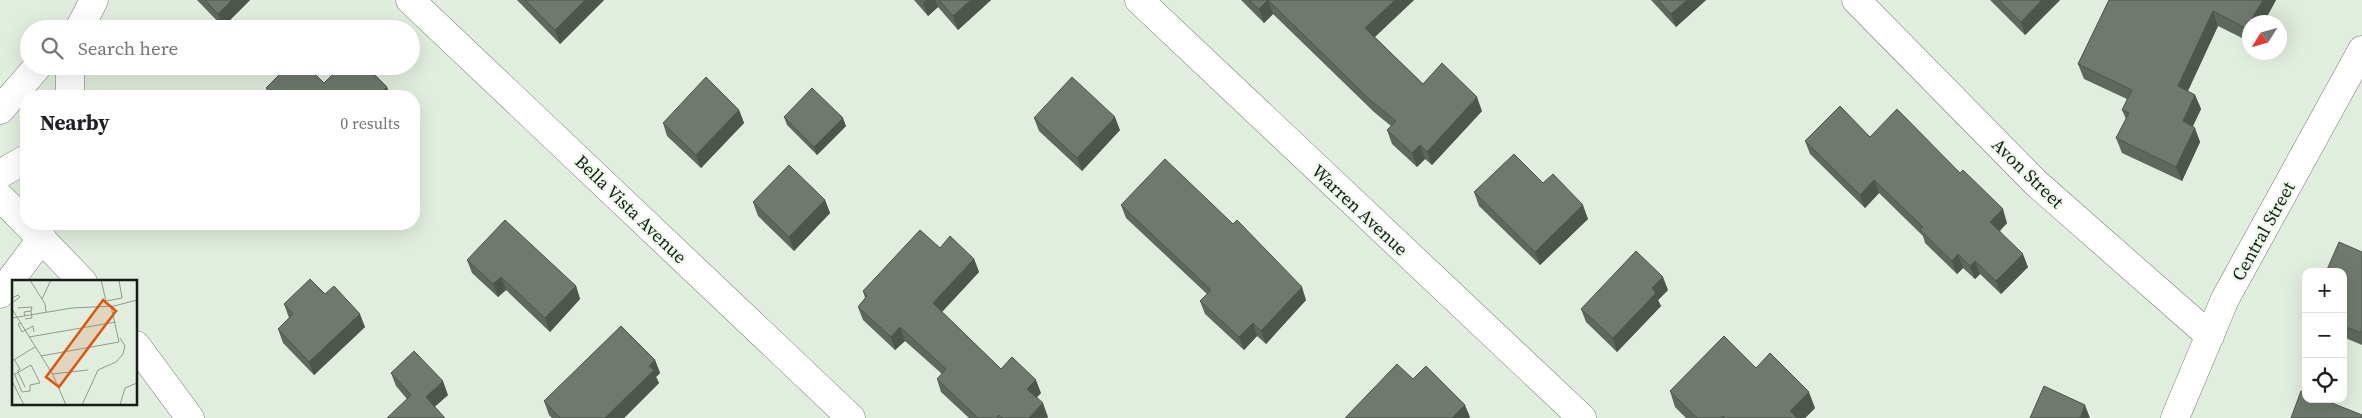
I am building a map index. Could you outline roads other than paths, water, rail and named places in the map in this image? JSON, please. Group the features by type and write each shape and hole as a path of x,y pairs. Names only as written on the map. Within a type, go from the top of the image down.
{"street":[{"path":"84,20 94,0"},
{"name":"Bella Vista Avenue","path":"410,0 851,418"},
{"name":"Warren Avenue","path":"1138,0 1582,418"},
{"name":"Avon Street","path":"1856,0 2036,183 2210,336"},
{"name":"Central Street","path":"2175,418 2225,299 2362,50"},
{"path":"0,110 30,75"},
{"path":"70,75 70,90"},
{"path":"0,174 20,162"},
{"path":"0,197 20,216"},
{"path":"0,294 31,230"},
{"path":"34,230 81,280"},
{"path":"138,348 190,418"}]}
